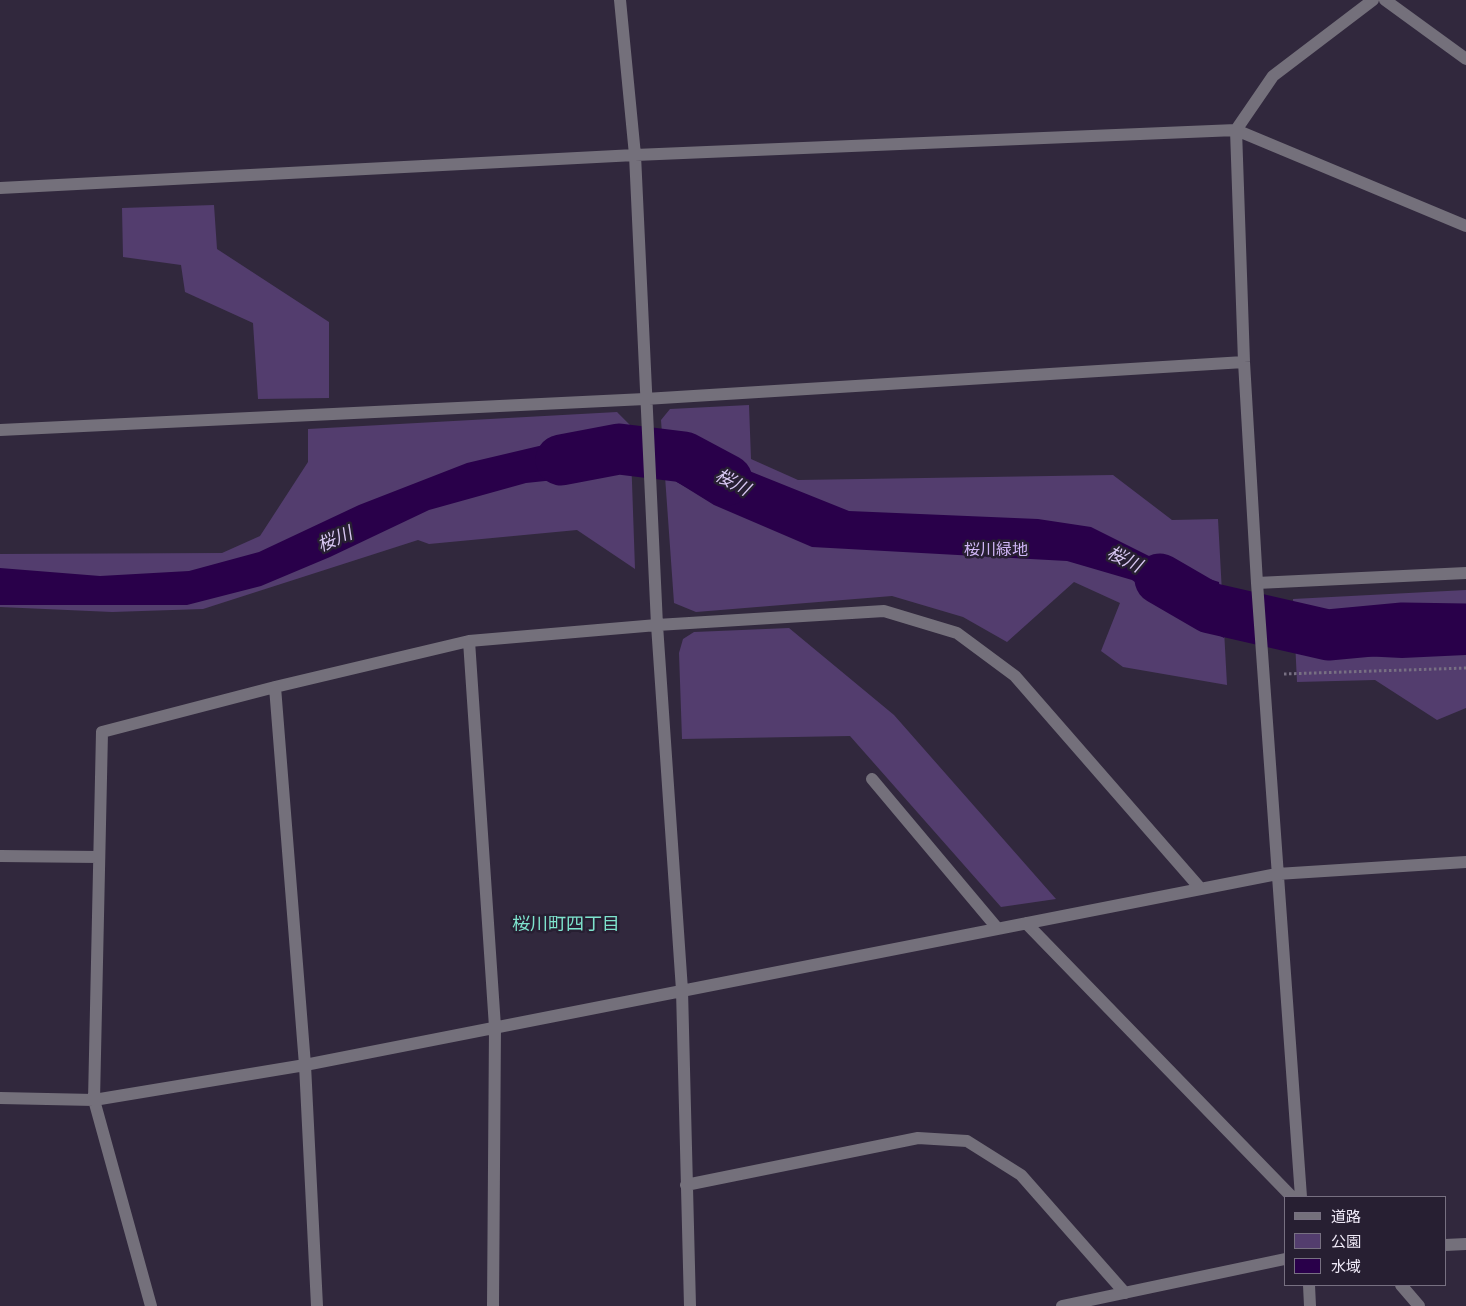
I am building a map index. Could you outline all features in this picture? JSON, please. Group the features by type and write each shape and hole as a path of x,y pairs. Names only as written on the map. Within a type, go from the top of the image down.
{"street":[{"path":"620,0 635,155 656,625 682,990 690,1306"},
{"path":"1301,1196 1257,587 1244,362 1236,130 1273,76 1373,0"},
{"path":"1385,0 1466,59"},
{"path":"0,188 635,155 1236,130 1466,226"},
{"path":"0,430 645,399 1244,362"},
{"path":"1257,587 1466,573"},
{"path":"151,1306 94,1100 102,732 275,687 469,641 656,625 884,611 957,632 1015,676 1200,888"},
{"path":"469,641 495,1027 493,1306"},
{"path":"275,687 305,1065 317,1306"},
{"path":"872,779 998,929"},
{"path":"0,856 99,857"},
{"path":"0,1098 94,1100 305,1065 1277,874 1466,862"},
{"path":"1026,923 1291,1196"},
{"path":"686,1185 918,1138 967,1141 1021,1175 1125,1293"},
{"path":"1446,1245 1466,1244"},
{"path":"1062,1306 1284,1259"},
{"path":"1310,1286 1310,1306"},
{"path":"1402,1286 1419,1306"}],"path":[{"path":"1263,668 1466,668"}],"green space":[{"path":"214,205 217,249 329,322 329,398 258,399 253,323 185,292 181,265 123,257 122,208"},
{"name":"桜川緑地","path":"749,405 751,459 798,480 1113,475 1172,520 1218,519 1227,685 1123,667 1101,651 1120,603 1074,582 1007,642 963,617 892,596 696,612 674,603 661,420 670,409"},
{"path":"617,412 630,425 635,569 577,530 429,544 418,540 203,609 112,612 0,607 0,554 222,553 260,536 308,462 308,429"},
{"path":"1466,590 1466,708 1437,720 1375,680 1297,682 1293,599"},
{"path":"789,628 894,715 1056,899 1001,907 850,736 682,739 679,653 683,639 694,632"}],"water":[{"path":"662,436 849,511 1038,519 1091,527 1171,567 1219,582 1224,638 1190,619 1132,580 1067,561 812,547 714,505 664,474"},
{"path":"628,438 631,472 526,483 429,510 330,557 261,586 187,605 0,605 0,568 100,576 189,571 259,552 359,505 467,463 539,446"},
{"path":"1466,611 1466,655 1402,658 1301,653 1296,615 1400,615"}],"waterway":[{"name":"桜川","path":"561,460 619,449 684,457 727,480"},
{"name":"桜川","path":"1160,579 1210,608 1328,635 1403,628 1466,629"}],"district":[{"name":"桜川町四丁目","path":"566,925"}]}
